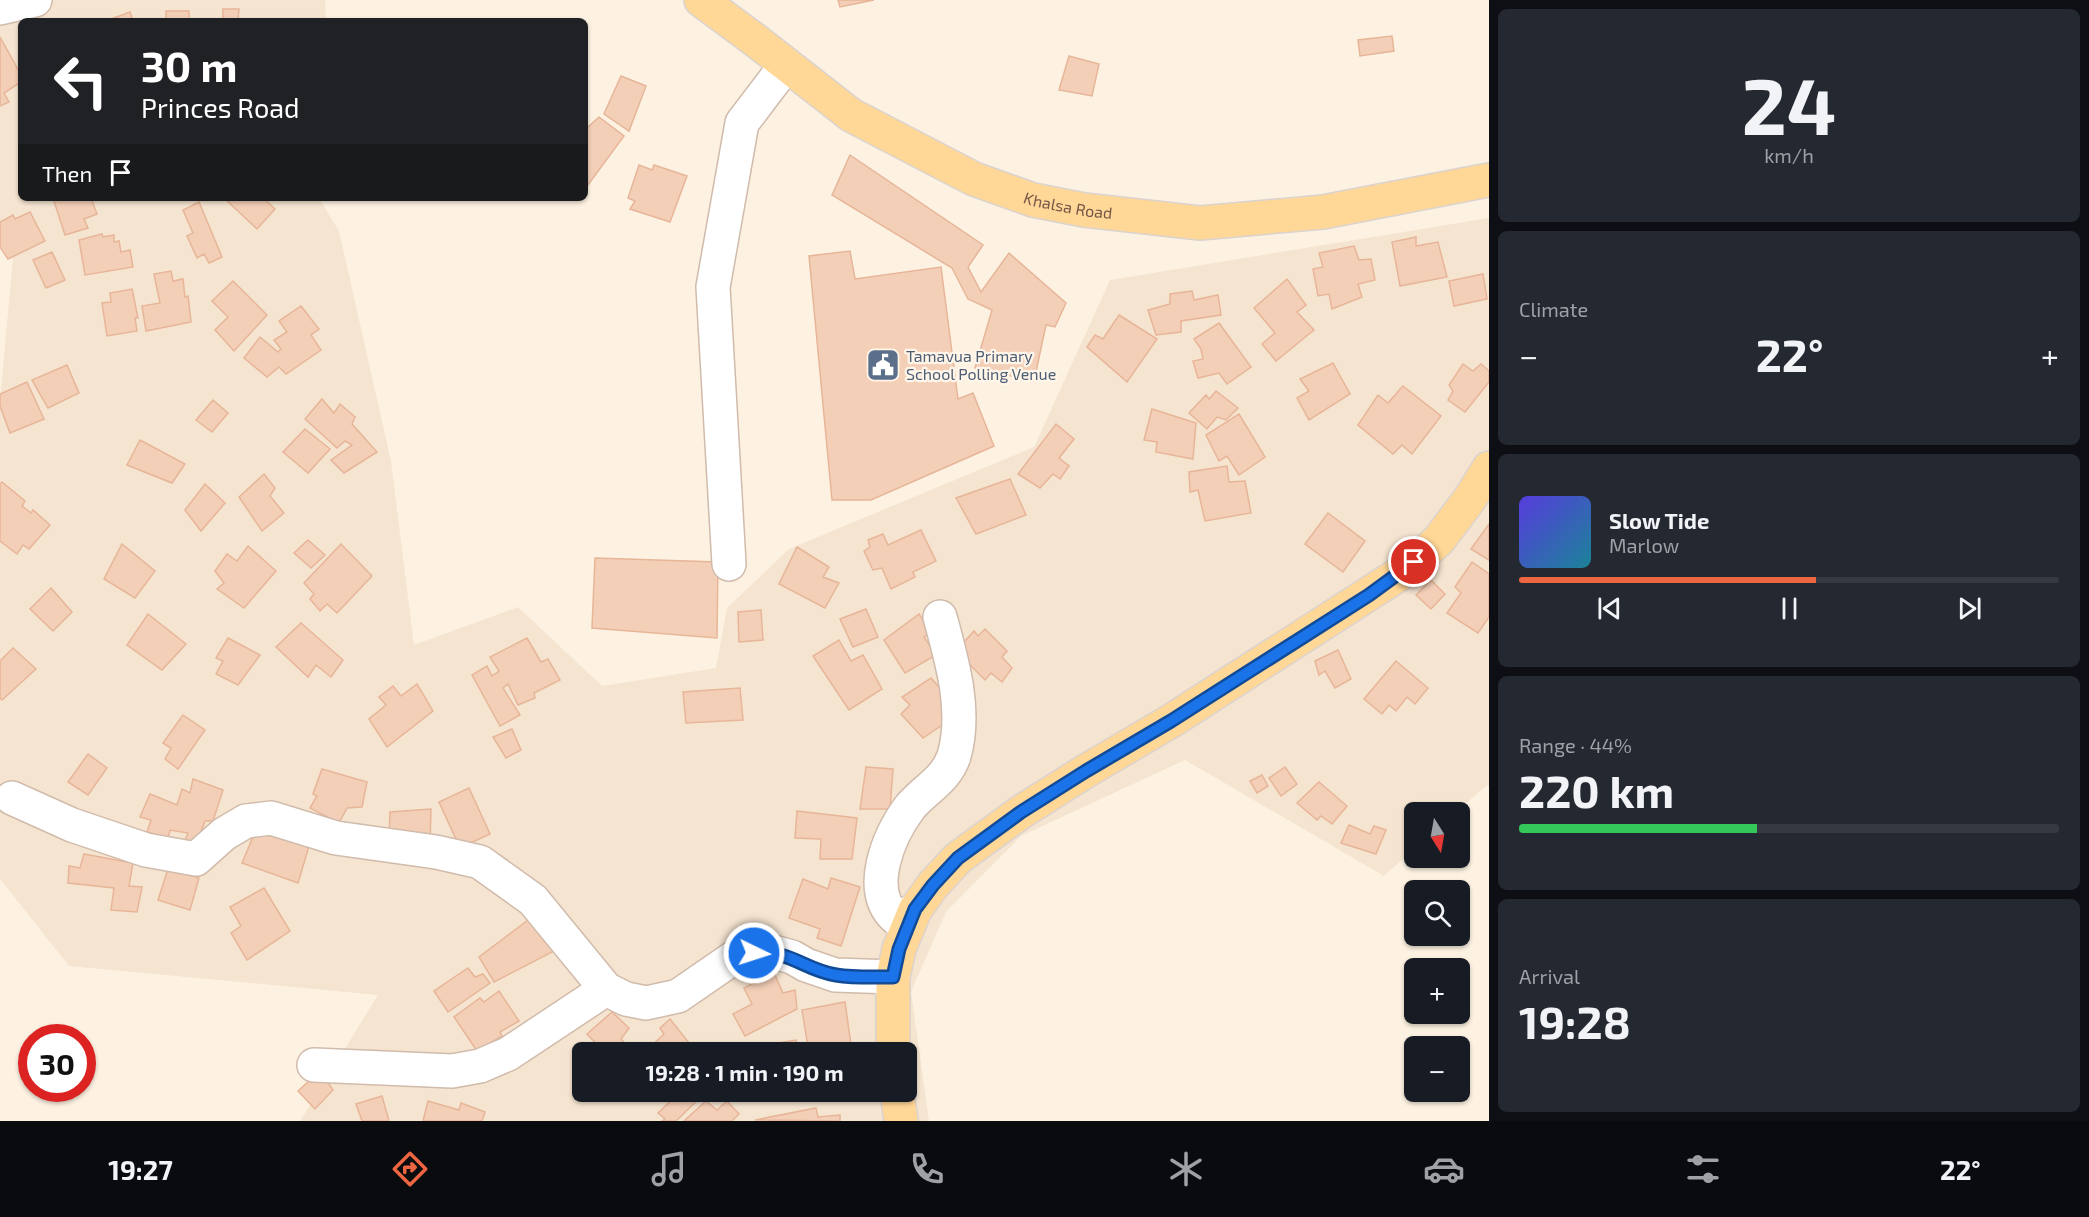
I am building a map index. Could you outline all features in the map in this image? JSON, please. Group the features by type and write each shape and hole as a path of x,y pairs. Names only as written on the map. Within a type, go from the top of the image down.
{"main road":[{"name":"Khalsa Road","path":"701,0 851,116 974,179 1033,200 1084,210 1200,223 1323,212 1489,180"},
{"path":"893,1042 893,977 899,949 915,909 958,858 987,836 1086,771 1181,715 1401,573 1438,541 1469,501 1489,468"},
{"path":"898,1102 901,1121"}],"street":[{"path":"0,8 34,0"},
{"path":"729,564 713,287 742,123 786,65"},
{"path":"915,909 897,919 885,905 881,887 883,867 898,827 910,808 925,791 943,777 954,754 959,729 958,705 940,617"},
{"path":"12,798 72,825 146,850 196,859 224,834 246,821 272,818 336,838 436,852 480,862 533,900 606,989 626,999 646,1003 678,996 739,954 770,951 792,957 806,965 835,975 893,977"},
{"path":"314,1065 453,1071 480,1066 508,1054 606,989"}],"shaded area":[{"path":"0,0 325,0 326,18 18,18 18,201 321,201 339,231 391,461 414,645 518,607 602,686 716,668 727,608 789,549 1034,447 1110,280 1489,218 1489,786 1487,785 1468,802 1404,802 1404,858 1384,876 1185,760 1021,836 946,912 911,992 929,1121 300,1121 378,995 69,966 0,879 0,400 13,258 0,238"}],"building":[{"path":"838,0 874,0 840,7"},
{"path":"223,9 239,9 238,18 223,18"},
{"path":"166,11 189,11 189,18 166,18"},
{"path":"130,12 132,18 114,18"},
{"path":"1392,36 1394,51 1360,56 1358,40"},
{"path":"0,37 18,70 18,84 4,93 9,102 0,106"},
{"path":"1069,56 1099,64 1092,96 1059,90"},
{"path":"621,76 646,86 629,131 604,114"},
{"path":"599,117 624,136 588,185 588,127"},
{"path":"850,155 983,245 968,267 981,292 1009,253 1066,303 1055,327 1046,325 1034,381 975,368 992,310 968,299 952,268 832,195"},
{"path":"639,165 652,170 654,165 687,176 670,222 630,209 635,201 628,198"},
{"path":"54,201 92,201 97,214 84,219 88,228 65,235"},
{"path":"227,201 266,201 275,209 257,229"},
{"path":"199,202 222,257 209,263 204,254 197,258 187,236 193,233 183,210"},
{"path":"30,212 45,241 8,259 0,247 0,222 13,215 15,219"},
{"path":"102,234 103,237 114,235 114,242 119,241 121,252 130,250 133,267 85,275 79,240"},
{"path":"1416,237 1416,246 1438,242 1447,277 1400,286 1392,242"},
{"path":"1354,246 1359,260 1371,259 1375,280 1358,284 1362,297 1332,309 1329,294 1318,296 1313,269 1323,267 1319,253"},
{"path":"850,251 855,279 941,267 958,399 973,393 994,446 871,500 832,500 809,256"},
{"path":"52,252 65,280 46,288 33,260"},
{"path":"171,271 173,281 183,279 185,297 188,296 191,322 146,331 142,306 160,303 154,274"},
{"path":"1483,274 1487,299 1454,306 1449,281"},
{"path":"1287,279 1306,305 1297,312 1314,330 1276,361 1262,344 1275,333 1254,308"},
{"path":"233,281 267,315 234,351 215,330 228,317 212,301"},
{"path":"132,289 138,318 135,318 137,331 107,336 102,303 111,302 110,293"},
{"path":"1192,291 1194,300 1218,295 1221,315 1181,321 1181,332 1156,335 1148,310 1170,304 1170,294"},
{"path":"301,306 319,329 311,335 321,350 286,374 279,367 267,377 244,358 260,337 278,352 281,349 274,340 287,332 279,321"},
{"path":"1119,315 1157,339 1127,382 1087,347 1095,335 1103,339"},
{"path":"1219,323 1251,367 1227,384 1219,373 1198,378 1193,361 1203,359 1201,349 1194,339"},
{"path":"1333,363 1350,394 1309,420 1297,398 1309,391 1300,379"},
{"path":"1463,364 1473,371 1481,364 1489,371 1489,382 1465,412 1448,400 1453,391 1449,385"},
{"path":"67,365 79,393 48,408 32,380"},
{"path":"27,382 44,419 10,433 0,406 0,394"},
{"path":"1403,386 1441,416 1412,454 1402,445 1393,454 1358,425 1378,395 1388,403"},
{"path":"1216,391 1238,408 1226,420 1217,417 1207,429 1189,413 1206,395 1209,399"},
{"path":"322,399 334,413 340,404 355,417 352,424 377,452 344,473 331,460 352,445 345,441 337,448 305,419"},
{"path":"213,400 228,413 212,432 196,420"},
{"path":"1152,409 1196,423 1193,459 1156,452 1157,442 1144,440"},
{"path":"1239,414 1265,457 1239,475 1227,456 1219,461 1206,435"},
{"path":"1056,424 1074,439 1059,458 1069,466 1060,479 1053,474 1040,488 1018,474"},
{"path":"305,429 330,449 308,473 283,452"},
{"path":"140,440 185,464 172,483 127,465"},
{"path":"1227,466 1229,482 1245,481 1251,513 1205,521 1198,490 1190,492 1189,472"},
{"path":"264,474 275,488 270,496 284,513 262,531 239,497"},
{"path":"1010,479 1026,515 976,534 956,498"},
{"path":"2,482 25,501 22,506 31,513 33,510 50,525 29,549 23,545 17,554 0,541 0,484"},
{"path":"205,484 225,503 201,531 185,510"},
{"path":"1328,513 1365,541 1343,572 1305,544"},
{"path":"1489,524 1489,560 1471,549"},
{"path":"921,530 936,561 913,572 915,577 891,589 882,568 873,570 864,551 870,547 868,540 883,534 888,545"},
{"path":"308,540 325,555 311,568 294,553"},
{"path":"122,544 155,571 135,598 104,579"},
{"path":"341,544 372,576 337,613 327,604 320,611 310,599 314,594 304,583"},
{"path":"248,546 276,571 244,608 217,589 224,583 215,571 227,554 237,561"},
{"path":"797,547 829,567 823,577 839,583 825,608 779,584"},
{"path":"595,558 718,562 717,638 592,628"},
{"path":"1472,562 1489,574 1489,617 1478,633 1447,613 1461,593 1455,587"},
{"path":"1431,580 1445,594 1431,609 1416,595"},
{"path":"51,588 72,612 53,631 30,609"},
{"path":"866,609 878,637 853,647 840,619"},
{"path":"761,610 763,640 739,642 738,612"},
{"path":"148,614 186,644 162,670 127,645"},
{"path":"919,614 931,632 924,637 936,655 905,673 884,640"},
{"path":"301,623 343,660 331,677 316,665 308,677 276,647"},
{"path":"985,629 1007,651 1002,657 1012,668 1002,682 991,673 985,680 956,651 974,631 978,636"},
{"path":"228,638 260,655 238,685 216,674 223,661 216,658"},
{"path":"527,638 541,662 548,659 560,680 534,693 535,698 518,705 508,684 503,688 520,715 500,726 472,675 487,666 492,676 499,671 490,657"},
{"path":"839,640 851,661 863,655 882,689 849,710 813,656"},
{"path":"13,648 36,669 2,700 0,698 0,661"},
{"path":"1338,650 1351,679 1335,688 1325,671 1319,675 1315,661"},
{"path":"1396,661 1428,688 1415,704 1407,697 1396,711 1389,705 1382,714 1364,699"},
{"path":"931,678 954,704 951,719 923,738 901,714 910,705 902,697"},
{"path":"417,684 433,711 387,747 369,719 386,705 379,697 393,686 401,696"},
{"path":"740,688 743,720 686,723 683,692"},
{"path":"183,715 205,730 178,769 165,759 171,748 163,743"},
{"path":"512,729 521,750 506,758 493,737"},
{"path":"88,754 107,768 88,795 68,782"},
{"path":"866,767 893,769 890,809 860,809"},
{"path":"1285,767 1297,784 1281,796 1269,778"},
{"path":"322,769 367,782 362,807 347,808 339,823 310,808 317,796 313,794"},
{"path":"1262,775 1268,786 1257,793 1250,781"},
{"path":"193,779 223,790 213,821 205,821 195,849 183,845 188,833 170,830 168,838 147,832 151,820 140,817 150,794 177,805 182,789 190,793"},
{"path":"1319,782 1347,806 1332,824 1321,816 1317,820 1297,803"},
{"path":"469,788 490,834 460,848 439,802"},
{"path":"431,809 430,843 389,840 390,812"},
{"path":"797,811 857,818 852,859 820,859 821,839 795,838"},
{"path":"258,825 310,843 298,883 242,863"},
{"path":"1349,825 1370,834 1374,826 1386,830 1376,854 1341,843"},
{"path":"84,854 133,863 129,886 142,887 137,912 111,910 114,888 68,883 69,866 80,868"},
{"path":"168,869 199,878 190,910 158,900"},
{"path":"831,878 860,887 841,946 817,938 820,929 789,918 803,879 828,889"},
{"path":"264,888 290,931 247,960 231,933 241,926 230,907"},
{"path":"536,914 556,950 494,982 479,957"},
{"path":"468,968 475,977 483,974 490,983 448,1012 434,991"},
{"path":"774,973 783,993 795,990 797,1009 745,1036 733,1014 752,1004 744,988"},
{"path":"499,991 519,1021 500,1032 502,1036 477,1051 454,1017 480,998 484,1002"},
{"path":"845,1002 851,1042 807,1042 802,1010"},
{"path":"612,1012 629,1028 621,1039 624,1042 595,1042 587,1034"},
{"path":"670,1019 688,1042 656,1042 664,1034 660,1028"},
{"path":"320,1071 333,1090 315,1109 298,1091"},
{"path":"382,1096 389,1121 362,1121 356,1104"},
{"path":"428,1101 459,1110 461,1103 485,1112 482,1121 423,1121"},
{"path":"670,1102 696,1102 676,1121 662,1121 665,1119 658,1113"},
{"path":"705,1102 717,1110 728,1102 739,1114 732,1121 684,1121"},
{"path":"816,1108 818,1117 840,1115 840,1121 755,1120"}],"place":[{"name":"Tamavua Primary School Polling Venue","path":"883,365"}],"route":[{"path":"754,953 770,951 792,957 806,965 835,975 893,977 899,949 915,909 958,858 1021,812 1171,721 1369,595 1414,562"}]}
